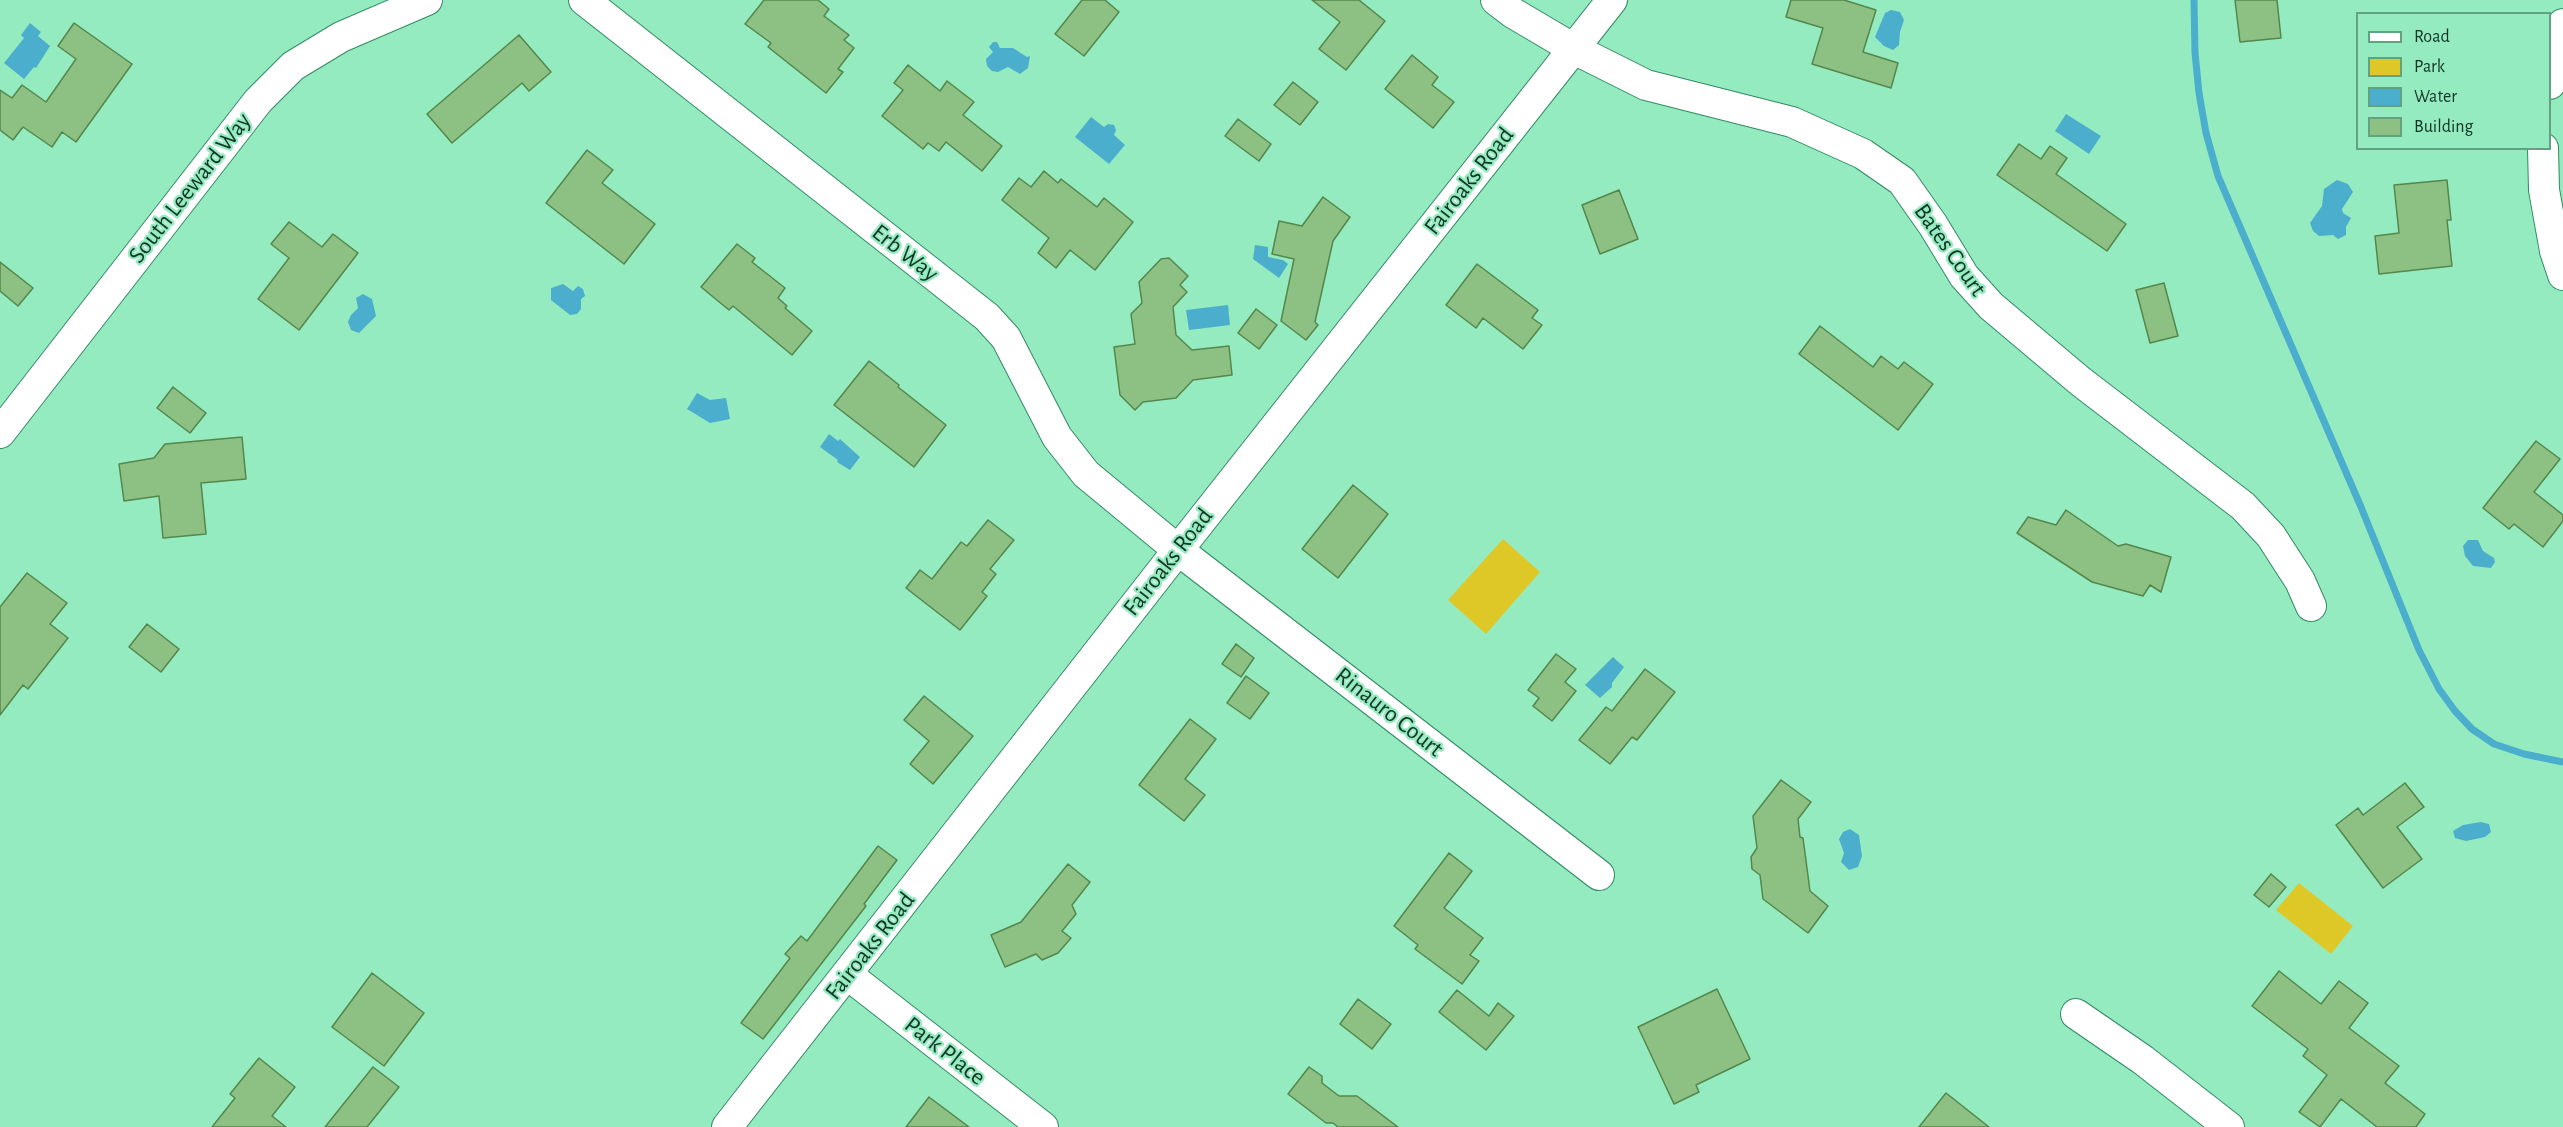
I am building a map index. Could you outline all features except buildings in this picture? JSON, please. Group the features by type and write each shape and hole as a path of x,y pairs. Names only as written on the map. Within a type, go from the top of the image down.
{"street":[{"name":"South Leeward Way","path":"0,432 258,101 293,66 341,37 427,0"},
{"name":"Erb Way","path":"584,0 987,317 1006,338 1057,437 1086,474 1178,550"},
{"name":"Bates Court","path":"1496,0 1513,13 1574,49 1646,85 1792,122 1863,153 1902,181 1933,225 1964,276 1990,306 2080,381 2243,506 2271,536 2300,581 2311,606"},
{"name":"Fairoaks Road","path":"728,1127 1178,550 1612,0"},
{"path":"2551,76 2554,50 2563,24"},
{"path":"2543,150 2544,190 2555,251 2563,275"},
{"name":"Rinauro Court","path":"1178,550 1599,875"},
{"name":"Park Place","path":"848,975 1043,1127"},
{"path":"2076,1014 2143,1060 2229,1127"}],"green space":[{"path":"1503,539 1540,572 1486,634 1448,600"},
{"path":"2299,883 2353,926 2331,954 2276,910"}],"water":[{"path":"1891,10 1900,12 1904,20 1899,45 1893,50 1884,46 1875,37 1885,13"},
{"path":"30,23 41,32 38,36 50,46 36,68 34,67 24,79 4,63 24,38 21,35"},
{"path":"993,42 997,42 1000,48 1013,48 1027,57 1030,56 1028,68 1020,74 1008,67 998,72 992,71 987,66 986,59 993,52 989,47"},
{"path":"2066,114 2101,136 2089,154 2055,131"},
{"path":"1091,117 1104,127 1108,124 1114,125 1116,130 1114,135 1125,145 1109,164 1075,137"},
{"path":"2337,180 2348,184 2353,192 2342,209 2343,213 2351,218 2346,227 2346,235 2338,239 2333,235 2319,236 2313,231 2310,223 2322,206 2324,189"},
{"path":"1255,245 1268,247 1268,257 1283,260 1288,264 1279,278 1253,259"},
{"path":"563,284 573,291 578,286 583,289 585,296 581,299 581,309 577,314 570,315 551,300 551,288"},
{"path":"363,294 372,299 376,316 359,333 351,330 348,322 358,308 356,298"},
{"path":"1228,305 1230,325 1189,330 1186,310"},
{"path":"697,393 710,400 726,398 730,419 710,423 687,409"},
{"path":"829,434 838,441 840,439 860,457 850,470 820,447"},
{"path":"2468,540 2478,540 2483,551 2494,558 2495,562 2491,568 2473,566 2465,556 2463,546"},
{"path":"1613,657 1624,667 1612,683 1612,687 1600,698 1585,685"},
{"path":"2481,822 2489,824 2491,832 2485,837 2466,841 2455,838 2453,831 2463,825"},
{"path":"1850,829 1859,835 1862,856 1858,867 1849,870 1841,862 1844,853 1839,839 1843,832"}],"waterway":[{"path":"2194,0 2195,53 2199,93 2206,133 2218,176 2361,507 2419,650 2439,689 2472,729 2494,744 2524,754 2563,762"}]}
